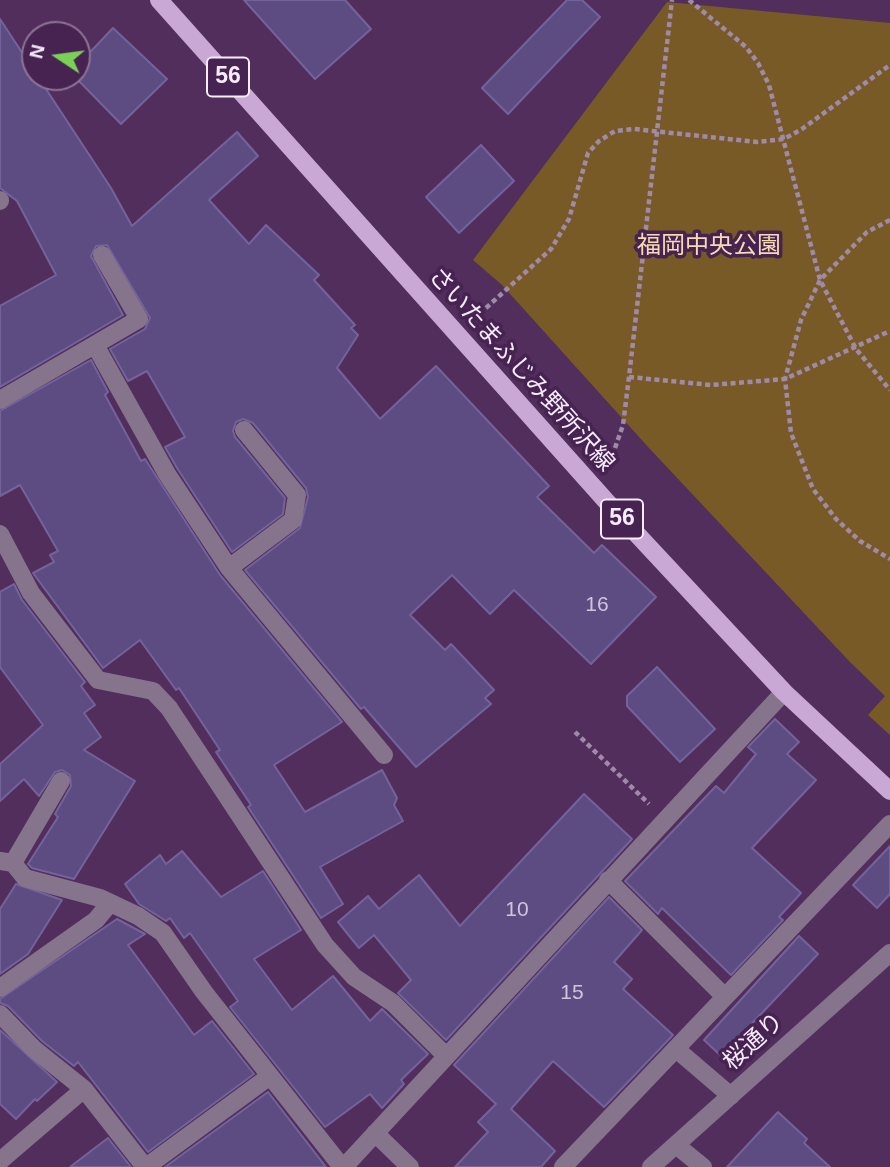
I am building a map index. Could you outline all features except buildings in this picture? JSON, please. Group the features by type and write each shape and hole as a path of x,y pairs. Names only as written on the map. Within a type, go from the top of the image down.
{"main road":[{"name":"さいたまふじみ野所沢線","path":"159,0 544,433 784,692 890,791"}],"street":[{"path":"0,400 139,319 102,256"},
{"path":"95,345 167,474 229,568 384,755"},
{"path":"229,568 292,520 297,495 244,430"},
{"path":"0,534 31,593 98,680 153,691 169,708 325,945 354,977 393,1003 444,1055"},
{"path":"61,781 6,862 25,878 110,904 138,916 163,933 270,1076 343,1167 444,1055 784,692"},
{"path":"563,1167 890,824"},
{"path":"608,880 725,997"},
{"path":"0,988 96,920 110,904"},
{"name":"桜通り","path":"651,1167 890,953"},
{"path":"0,1014 34,1049 84,1089 145,1167 270,1076"},
{"path":"676,1049 731,1096"},
{"path":"0,1161 84,1089"},
{"path":"375,1133 410,1167"},
{"path":"676,1145 703,1167"}],"path":[{"path":"615,448 623,425 672,0"},
{"path":"689,0 746,47 758,63 769,85 820,280 856,349 890,390"},
{"path":"486,308 551,249 569,219 583,165 599,141 615,131 656,132 757,142 783,139 802,129 890,65"},
{"path":"890,220 867,232 820,280 801,320 785,379 791,433 813,489 844,527 890,559"},
{"path":"629,377 711,385 785,379 856,349 890,331"},
{"path":"575,732 664,820"}],"green space":[{"name":"福岡中央公園","path":"667,2 890,23 890,735 868,715 885,696 649,448 502,285 473,260"}]}
